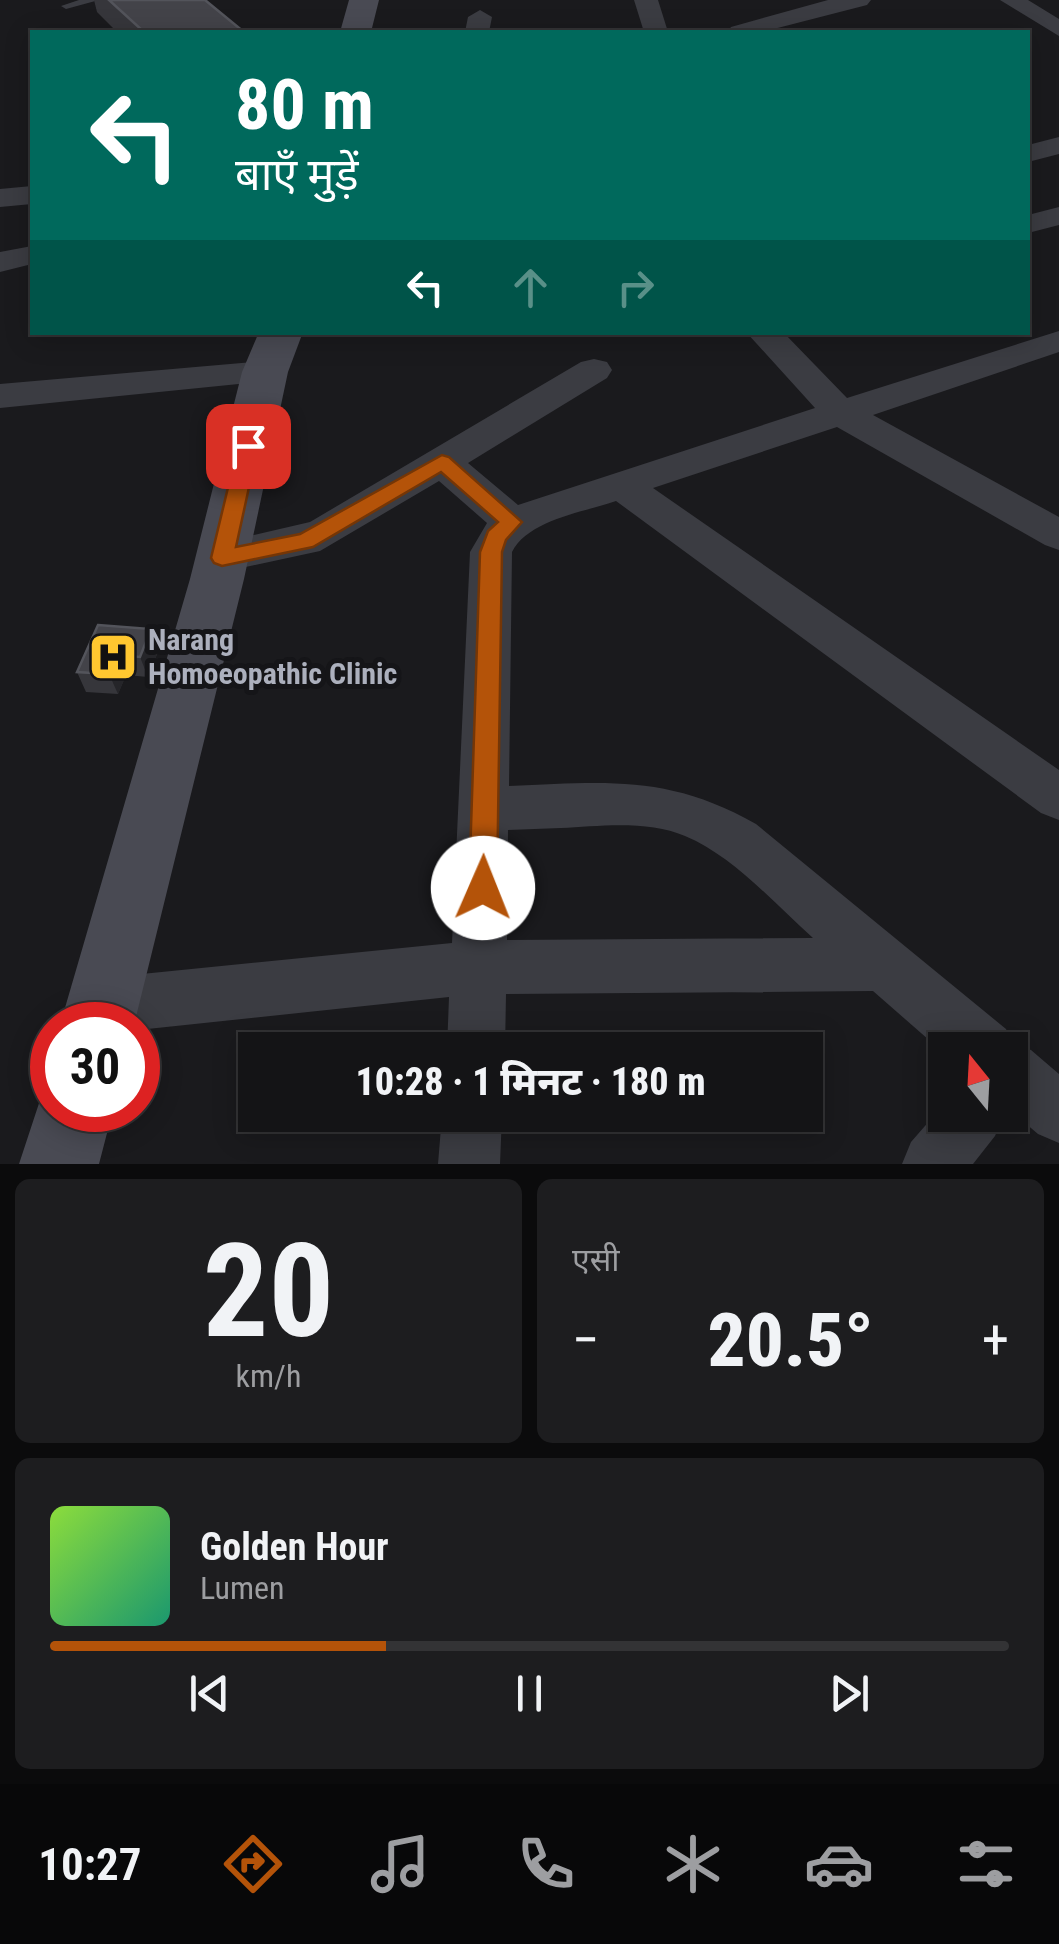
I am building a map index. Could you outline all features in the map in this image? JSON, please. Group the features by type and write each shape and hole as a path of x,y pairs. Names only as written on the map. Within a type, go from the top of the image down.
{"main road":[{"path":"356,30 364,0"},
{"path":"104,1002 273,352"},
{"path":"59,1164 68,1132"}],"street":[{"path":"646,0 655,30"},
{"path":"766,0 814,30"},
{"path":"746,30 859,0"},
{"path":"1012,0 1058,29"},
{"path":"1030,35 1058,29"},
{"path":"0,198 30,196"},
{"path":"1030,223 1059,216"},
{"path":"0,262 30,255"},
{"path":"767,335 839,412 1055,530"},
{"path":"477,1032 491,552 496,536 512,522 1059,341"},
{"path":"0,396 273,352"},
{"path":"222,558 305,541 594,370"},
{"path":"442,462 512,522"},
{"path":"622,486 1059,798"},
{"path":"485,809 653,806 689,814 738,840 964,1032"},
{"path":"160,1008 481,967 886,964"},
{"path":"1028,1087 1059,1113"},
{"path":"469,1164 471,1132"},
{"path":"933,1164 960,1132"}],"lane":[{"path":"66,6 94,0"}],"building":[{"path":"109,0 205,0 242,30 142,30"},
{"path":"98,625 151,629 140,657 117,655 109,674 77,672"}],"place":[{"name":"Narang Homoeopathic Clinic","path":"113,657"}],"route":[{"path":"248,446 222,558 305,541 442,462 512,522 496,536 491,552 483,888"}]}
